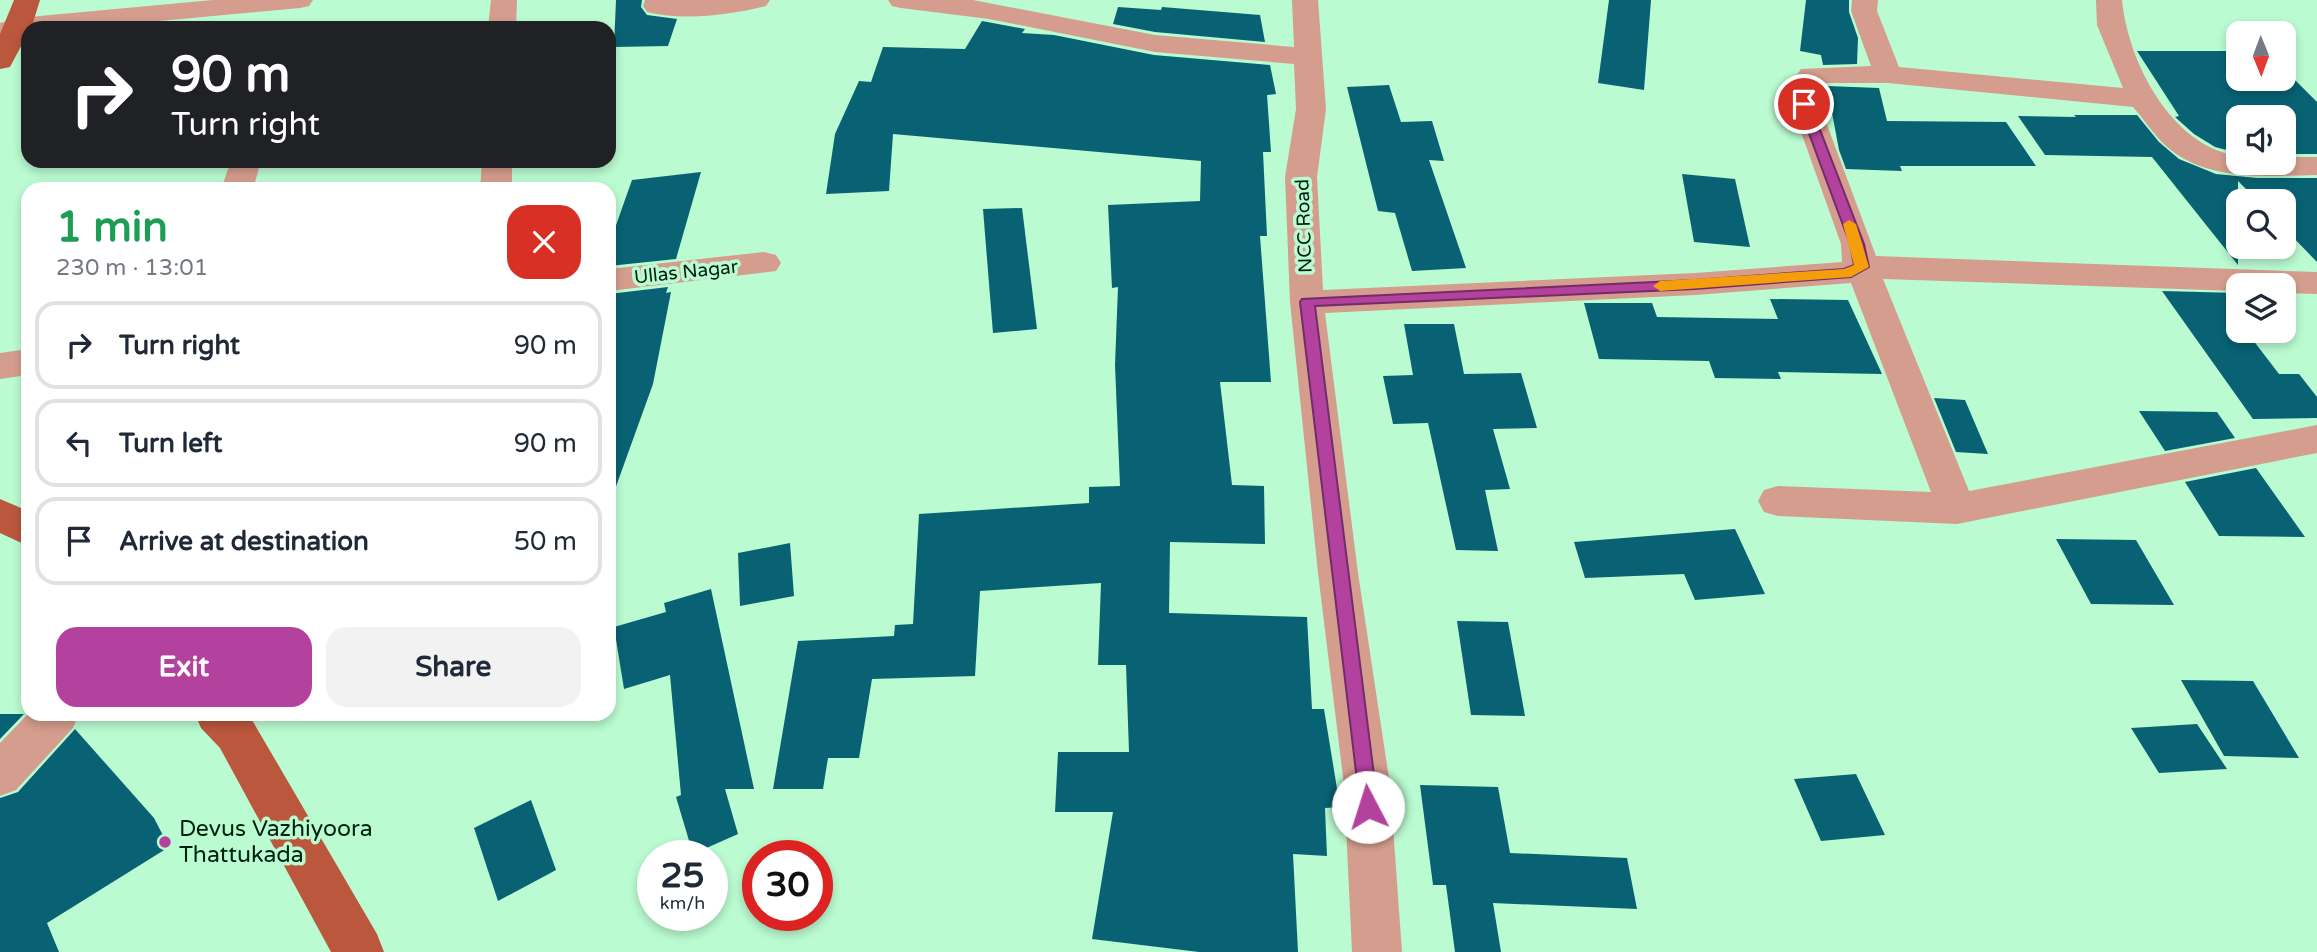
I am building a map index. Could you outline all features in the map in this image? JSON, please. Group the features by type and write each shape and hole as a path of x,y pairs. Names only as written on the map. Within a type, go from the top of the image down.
{"main road":[{"path":"0,61 9,30 27,0"},
{"path":"0,514 21,526"},
{"path":"224,721 236,734 359,952"}],"street":[{"path":"502,21 504,0"},
{"path":"658,0 656,6 704,7 757,0"},
{"path":"901,0 946,2 1144,41 1309,57"},
{"name":"NCC Road","path":"1305,0 1311,110 1301,177 1307,302 1338,573 1367,785 1377,952"},
{"path":"1865,0 1864,11 1888,74"},
{"path":"2109,0 2111,25 2142,99 2178,141 2217,162 2249,166 2317,166"},
{"path":"98,21 296,1 287,21"},
{"path":"1957,509 1862,267 1857,244 1800,90 1811,75 1888,74 2142,99"},
{"name":"Ullas Nagar","path":"616,279 764,264"},
{"path":"1307,302 1695,284 1846,274 1862,267 2317,283"},
{"path":"0,366 21,363"},
{"path":"1778,501 1957,509 2317,439"},
{"path":"0,775 50,721"}],"building":[{"path":"616,0 642,0 641,7 647,15 677,19 668,46 616,47"},
{"path":"1609,0 1651,0 1644,90 1598,83"},
{"path":"1806,0 1849,0 1849,12 1858,38 1857,64 1823,65 1821,55 1800,51"},
{"path":"1118,7 1161,10 1162,7 1260,15 1265,42 1155,32 1113,24"},
{"path":"982,21 1025,29 1022,33 1054,35 1154,55 1270,65 1276,94 1267,95 1271,152 1263,152 1267,236 1260,236 1271,382 1220,382 1232,485 1264,486 1265,544 1170,542 1169,613 1307,617 1312,709 1324,709 1340,807 1325,808 1327,856 1293,854 1298,952 1199,952 1092,939 1113,812 1055,812 1058,752 1129,752 1126,665 1098,665 1101,583 980,591 975,676 872,679 859,758 828,758 823,789 773,789 798,641 894,636 895,625 913,624 919,514 1089,503 1089,487 1120,486 1115,365 1118,287 1112,288 1108,205 1200,201 1201,161 893,134 889,191 826,194 835,134 859,81 871,82 883,47 965,49"},
{"path":"2137,51 2226,51 2226,91 2296,91 2296,81 2317,102 2317,154 2296,154 2296,105 2226,105 2226,150 2215,147 2194,134 2175,117 2179,116"},
{"path":"1389,85 1401,122 1432,121 1444,161 1429,160 1466,268 1412,271 1395,213 1378,211 1347,87"},
{"path":"1827,86 1879,88 1887,121 2006,122 2036,166 1900,166 1902,171 1846,169 1839,150"},
{"path":"2074,115 2137,115 2159,142 2179,159 2216,174 2257,178 2317,178 2317,262 2296,240 2296,189 2246,189 2238,181 2238,189 2226,189 2226,250 2152,157 2045,155 2018,116 2076,117"},
{"path":"701,172 676,259 616,265 616,225 632,180"},
{"path":"1682,174 1735,179 1750,247 1694,242"},
{"path":"1022,208 1037,329 993,333 983,209"},
{"path":"668,287 666,293 671,292 653,384 616,486 616,293"},
{"path":"2162,291 2226,293 2226,343 2255,343 2279,374 2299,374 2317,397 2317,418 2253,419"},
{"path":"1770,299 1848,300 1882,374 1778,372 1781,379 1715,378 1709,361 1599,359 1584,303 1652,303 1657,317 1778,319"},
{"path":"1404,324 1454,324 1464,374 1521,373 1537,428 1493,429 1510,489 1485,490 1498,551 1456,550 1428,423 1393,424 1383,376 1413,375"},
{"path":"1934,398 1965,400 1988,454 1956,452"},
{"path":"2139,411 2217,412 2235,438 2165,451"},
{"path":"2256,468 2305,537 2219,536 2185,482"},
{"path":"1735,529 1765,594 1695,600 1684,574 1585,578 1574,542"},
{"path":"2056,539 2136,540 2174,605 2091,604"},
{"path":"790,543 794,596 740,606 738,553"},
{"path":"711,589 754,789 725,789 738,834 724,840 689,840 676,797 681,795 670,675 624,689 616,626 666,612 664,603"},
{"path":"1457,621 1508,622 1525,716 1471,715"},
{"path":"2181,680 2253,681 2299,758 2224,756"},
{"path":"0,714 21,714 21,717 0,739"},
{"path":"2197,724 2227,769 2159,773 2131,728"},
{"path":"75,729 154,818 169,847 47,923 59,952 0,952 0,798 18,792"},
{"path":"1856,774 1885,835 1821,841 1794,779"},
{"path":"1420,785 1498,787 1510,853 1627,858 1637,909 1493,903 1501,952 1455,952 1446,885 1433,885"},
{"path":"531,800 556,870 498,901 474,828"}],"slow traffic":[{"path":"1660,286 1846,274 1862,267 1849,224"}],"place":[{"name":"Devus Vazhiyoora Thattukada","path":"165,842"}],"route":[{"path":"1368,807 1307,302 1695,284 1846,274 1862,267 1857,244 1804,104"}]}
